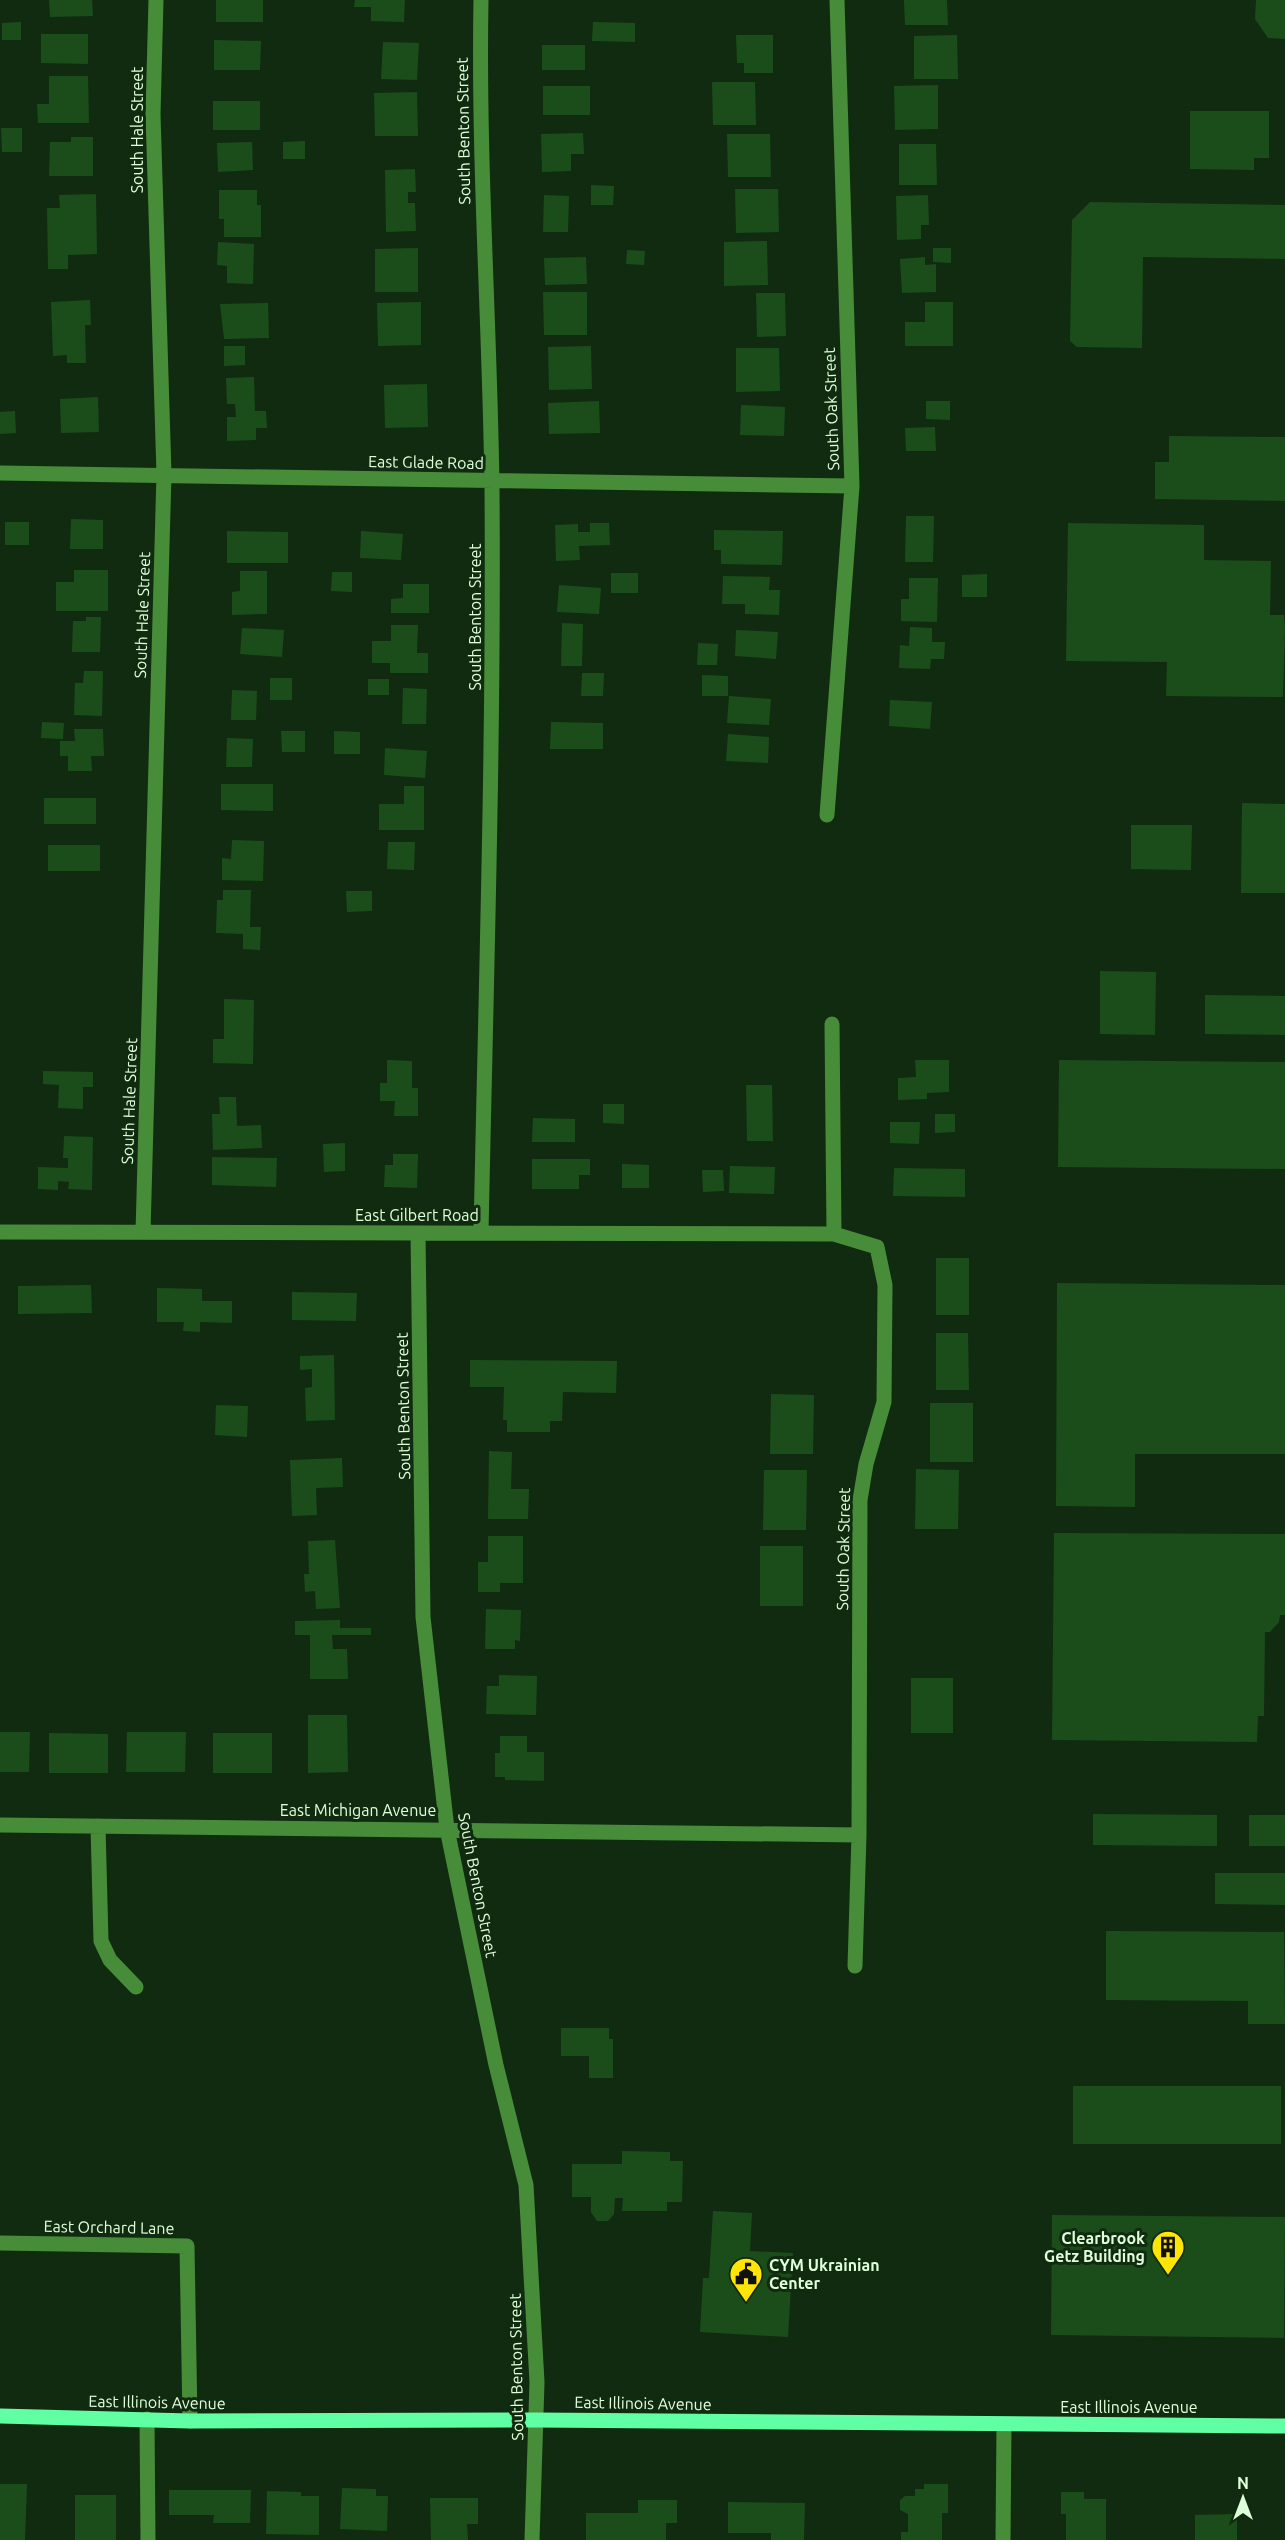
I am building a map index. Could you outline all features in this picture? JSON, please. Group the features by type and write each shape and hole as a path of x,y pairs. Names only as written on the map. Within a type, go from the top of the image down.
{"main road":[{"name":"East Illinois Avenue","path":"0,2416 190,2421 536,2420 1285,2426"}],"street":[{"name":"South Hale Street","path":"143,1232 164,474 153,114 156,0"},
{"name":"South Benton Street","path":"481,0 481,177 492,481 494,680 481,1233"},
{"name":"South Oak Street","path":"827,815 852,486 837,0"},
{"name":"East Glade Road","path":"0,473 852,486"},
{"path":"832,1024 834,1234"},
{"name":"East Gilbert Road","path":"0,1232 834,1234"},
{"name":"South Benton Street","path":"418,1233 423,1617 447,1829 496,2065 526,2185 533,2276 537,2382 532,2540"},
{"name":"South Oak Street","path":"834,1234 877,1247 885,1285 884,1402 866,1464 860,1500 859,1835 855,1966"},
{"name":"East Michigan Avenue","path":"0,1825 859,1835"},
{"path":"98,1826 101,1941 110,1960 136,1987"},
{"name":"East Orchard Lane","path":"0,2243 188,2246 190,2421"},
{"path":"147,2419 148,2540"},
{"path":"1003,2540 1004,2424"}],"building":[{"path":"49,0 92,0 93,16 50,17"},
{"path":"216,0 263,0 263,22 216,22"},
{"path":"355,0 405,0 404,22 371,21 371,7 354,7"},
{"path":"904,0 947,0 948,25 905,25"},
{"path":"1256,0 1285,0 1285,39 1268,38 1255,19"},
{"path":"21,22 21,40 2,40 2,23"},
{"path":"593,22 635,23 635,42 592,41"},
{"path":"41,34 88,34 88,64 41,63"},
{"path":"736,35 773,35 773,73 744,73 744,63 737,63"},
{"path":"957,35 958,79 914,79 914,36"},
{"path":"214,40 261,41 260,70 214,70"},
{"path":"383,42 419,43 417,80 381,79"},
{"path":"542,45 585,45 585,70 542,70"},
{"path":"49,76 88,76 89,123 38,123 37,104 49,104"},
{"path":"712,82 755,82 756,125 713,125"},
{"path":"938,85 938,129 895,130 894,86"},
{"path":"543,86 590,86 590,115 543,115"},
{"path":"417,92 418,136 375,136 374,93"},
{"path":"213,101 260,101 260,130 213,130"},
{"path":"1190,111 1269,111 1269,158 1254,158 1254,170 1190,169"},
{"path":"1,128 22,128 22,152 2,152"},
{"path":"583,133 584,154 571,154 571,171 542,172 541,134"},
{"path":"727,134 770,134 771,177 728,177"},
{"path":"71,137 93,137 93,176 49,176 50,142 71,142"},
{"path":"305,141 305,159 283,159 283,142"},
{"path":"252,142 253,170 218,172 217,143"},
{"path":"899,144 936,144 937,185 899,185"},
{"path":"415,169 416,192 408,192 408,203 415,203 416,231 386,232 385,170"},
{"path":"591,185 614,186 613,205 591,205"},
{"path":"735,189 778,189 779,232 736,233"},
{"path":"219,190 257,190 257,205 261,205 261,237 224,237 224,219 219,219"},
{"path":"96,194 97,254 68,255 68,269 48,269 47,208 60,208 59,195"},
{"path":"544,195 569,196 568,232 543,232"},
{"path":"928,195 929,225 921,225 921,239 897,240 896,196"},
{"path":"1090,202 1285,205 1285,259 1143,257 1142,348 1077,347 1070,341 1072,220"},
{"path":"767,241 768,285 724,286 724,242"},
{"path":"218,242 254,244 253,284 227,283 227,266 217,265"},
{"path":"418,248 418,292 375,292 375,249"},
{"path":"933,248 951,248 951,263 933,262"},
{"path":"627,250 645,251 644,265 626,264"},
{"path":"586,257 587,284 545,285 544,258"},
{"path":"925,257 925,265 936,264 936,292 902,293 900,259"},
{"path":"543,292 587,292 587,335 544,335"},
{"path":"756,293 785,293 786,336 757,337"},
{"path":"90,300 91,325 85,325 86,363 67,363 67,355 53,356 51,302"},
{"path":"421,302 421,345 378,346 377,303"},
{"path":"925,302 953,302 953,346 905,346 905,322 925,322"},
{"path":"268,303 269,338 224,339 220,304"},
{"path":"224,346 245,346 245,365 224,366"},
{"path":"591,346 592,389 549,390 548,347"},
{"path":"736,348 779,348 780,391 736,392"},
{"path":"254,377 255,411 266,411 267,428 256,428 256,440 227,441 227,417 236,417 235,404 227,404 226,378"},
{"path":"427,384 428,427 385,428 384,385"},
{"path":"98,397 99,432 61,433 60,399"},
{"path":"599,401 600,433 549,434 548,403"},
{"path":"926,401 950,401 950,420 926,419"},
{"path":"741,405 785,407 784,436 740,435"},
{"path":"15,411 16,433 0,434 0,412"},
{"path":"935,427 936,451 906,451 905,428"},
{"path":"1169,436 1285,437 1285,501 1155,499 1155,462 1169,462"},
{"path":"906,516 934,516 933,562 905,562"},
{"path":"71,519 103,520 103,549 70,549"},
{"path":"5,522 29,522 29,545 5,545"},
{"path":"590,523 609,523 610,545 579,546 580,560 556,561 555,525 578,524 578,532 590,532"},
{"path":"1068,523 1204,525 1204,560 1271,561 1270,615 1284,615 1283,697 1166,696 1167,662 1066,661"},
{"path":"714,530 783,531 782,565 721,564 721,550 714,550"},
{"path":"227,531 288,532 288,563 227,563"},
{"path":"361,531 403,534 401,560 360,558"},
{"path":"74,570 108,570 108,611 56,611 56,582 74,582"},
{"path":"240,571 267,571 267,614 232,615 232,592 240,591"},
{"path":"332,572 352,572 352,592 331,591"},
{"path":"611,573 638,573 638,593 611,593"},
{"path":"987,574 987,597 962,597 962,575"},
{"path":"723,576 770,577 769,590 780,590 779,615 745,614 745,604 722,604"},
{"path":"909,578 938,578 937,622 901,621 901,599 909,599"},
{"path":"403,584 429,584 429,613 391,613 391,599 403,598"},
{"path":"559,585 601,588 599,614 557,612"},
{"path":"86,617 101,617 100,652 72,652 73,621 86,621"},
{"path":"562,623 583,624 582,666 561,666"},
{"path":"391,625 418,625 417,653 428,653 428,673 390,673 390,663 372,663 372,641 391,641"},
{"path":"910,627 932,628 932,642 945,642 944,659 931,659 930,669 899,668 900,645 909,646"},
{"path":"242,628 284,630 282,657 240,654"},
{"path":"736,630 778,632 776,659 735,656"},
{"path":"698,643 718,644 717,665 697,665"},
{"path":"84,671 103,671 102,716 74,715 75,683 83,683"},
{"path":"582,673 604,673 603,696 581,696"},
{"path":"702,675 728,676 728,696 702,696"},
{"path":"270,678 292,678 292,700 270,700"},
{"path":"368,679 389,679 389,695 368,695"},
{"path":"403,688 427,689 426,724 402,724"},
{"path":"232,690 257,691 256,720 231,720"},
{"path":"729,696 771,699 769,725 727,723"},
{"path":"890,700 932,702 930,729 889,726"},
{"path":"42,722 64,723 63,739 41,738"},
{"path":"551,722 603,723 603,749 550,749"},
{"path":"74,729 103,729 104,756 91,756 92,771 68,771 68,756 60,756 60,741 75,741"},
{"path":"281,731 305,731 305,752 282,752"},
{"path":"334,731 360,732 360,754 334,754"},
{"path":"728,734 769,737 768,763 726,761"},
{"path":"227,738 253,739 252,767 226,767"},
{"path":"385,748 427,751 425,778 384,775"},
{"path":"221,784 273,784 273,811 221,810"},
{"path":"404,786 424,786 424,830 379,830 379,804 404,804"},
{"path":"44,798 96,798 96,824 44,824"},
{"path":"1242,803 1285,804 1285,893 1241,893"},
{"path":"1131,825 1192,825 1191,870 1131,869"},
{"path":"232,840 264,841 263,881 222,880 222,858 231,859"},
{"path":"388,842 415,842 414,870 387,869"},
{"path":"48,845 100,845 100,871 48,871"},
{"path":"223,890 251,890 250,927 261,927 260,950 243,949 243,934 216,933 217,900 223,900"},
{"path":"346,891 372,891 372,911 347,912"},
{"path":"1100,971 1156,972 1155,1035 1100,1034"},
{"path":"1205,995 1285,996 1285,1035 1205,1034"},
{"path":"224,999 254,1000 253,1064 213,1063 213,1039 224,1039"},
{"path":"387,1060 412,1061 412,1088 418,1088 418,1116 394,1116 395,1101 380,1101 380,1083 387,1083"},
{"path":"915,1060 949,1060 949,1092 927,1093 927,1099 898,1100 898,1078 916,1077"},
{"path":"1059,1060 1285,1062 1285,1169 1058,1167"},
{"path":"43,1071 93,1072 93,1087 83,1087 83,1109 58,1108 59,1085 43,1084"},
{"path":"746,1085 772,1085 773,1141 747,1141"},
{"path":"219,1097 236,1097 237,1126 261,1125 262,1148 213,1150 212,1114 220,1114"},
{"path":"603,1104 624,1104 624,1124 603,1123"},
{"path":"935,1114 955,1114 955,1132 935,1133"},
{"path":"533,1118 575,1119 575,1142 532,1142"},
{"path":"890,1122 920,1122 919,1144 890,1143"},
{"path":"64,1136 93,1137 92,1190 68,1189 69,1182 58,1181 58,1190 38,1189 38,1167 68,1168 68,1158 63,1158"},
{"path":"345,1143 345,1171 324,1172 323,1144"},
{"path":"393,1154 418,1154 417,1188 384,1187 385,1165 393,1165"},
{"path":"212,1157 277,1158 276,1187 212,1185"},
{"path":"532,1159 590,1159 590,1175 579,1175 579,1189 532,1189"},
{"path":"622,1164 649,1165 649,1188 622,1188"},
{"path":"730,1166 775,1167 774,1194 729,1193"},
{"path":"894,1168 965,1169 965,1197 893,1196"},
{"path":"702,1170 723,1170 724,1191 703,1192"},
{"path":"936,1258 969,1258 969,1315 936,1315"},
{"path":"1057,1283 1285,1285 1285,1454 1135,1454 1135,1507 1056,1506"},
{"path":"91,1285 92,1313 18,1314 18,1286"},
{"path":"157,1288 202,1289 202,1301 232,1301 232,1323 200,1322 200,1332 183,1331 184,1322 157,1322"},
{"path":"292,1292 357,1293 356,1321 292,1320"},
{"path":"936,1333 968,1333 969,1390 936,1390"},
{"path":"334,1355 335,1420 306,1421 305,1388 312,1387 312,1369 300,1370 300,1356"},
{"path":"470,1360 617,1361 616,1393 563,1392 562,1421 550,1421 550,1432 507,1432 507,1420 503,1420 504,1387 470,1387"},
{"path":"771,1394 814,1395 813,1454 770,1454"},
{"path":"930,1403 973,1403 973,1462 930,1462"},
{"path":"216,1405 248,1406 247,1437 215,1435"},
{"path":"489,1451 512,1452 511,1489 529,1489 528,1519 488,1519"},
{"path":"342,1458 343,1487 316,1488 317,1515 292,1516 290,1460"},
{"path":"916,1469 959,1470 958,1529 915,1529"},
{"path":"764,1470 807,1470 806,1530 763,1530"},
{"path":"1054,1533 1285,1534 1285,1615 1280,1615 1279,1622 1270,1632 1265,1632 1264,1716 1258,1716 1257,1742 1052,1740"},
{"path":"488,1536 523,1536 523,1583 500,1583 500,1592 478,1592 478,1562 488,1562"},
{"path":"335,1540 340,1608 316,1609 315,1591 305,1592 304,1574 309,1574 308,1541"},
{"path":"760,1546 803,1546 803,1606 760,1606"},
{"path":"486,1609 521,1610 520,1641 515,1640 515,1649 485,1649"},
{"path":"340,1620 340,1628 371,1628 371,1635 332,1635 333,1649 347,1649 348,1679 310,1679 310,1635 295,1635 295,1621"},
{"path":"499,1675 537,1676 536,1715 486,1714 487,1686 499,1686"},
{"path":"911,1678 953,1678 953,1733 911,1733"},
{"path":"308,1715 347,1715 348,1772 308,1773"},
{"path":"0,1732 30,1732 29,1772 0,1772"},
{"path":"127,1732 186,1732 185,1772 126,1772"},
{"path":"49,1733 108,1734 108,1773 49,1773"},
{"path":"213,1733 272,1733 272,1773 213,1773"},
{"path":"500,1736 527,1736 527,1752 544,1752 544,1781 505,1780 505,1777 495,1777 495,1753 500,1753"},
{"path":"1093,1814 1217,1815 1217,1846 1093,1845"},
{"path":"1249,1815 1285,1815 1285,1846 1249,1846"},
{"path":"1215,1873 1285,1873 1285,1905 1215,1904"},
{"path":"1106,1931 1284,1932 1285,2024 1248,2024 1248,2001 1106,2000"},
{"path":"561,2028 609,2028 609,2039 613,2039 613,2078 589,2078 589,2056 561,2056"},
{"path":"1073,2086 1281,2086 1281,2144 1073,2144"},
{"path":"622,2151 670,2152 670,2161 683,2161 682,2202 667,2202 667,2211 622,2211 623,2198 615,2198 614,2214 608,2221 597,2221 591,2212 591,2197 572,2197 572,2164 622,2164"},
{"path":"713,2211 752,2213 750,2251 793,2253 788,2337 700,2332 703,2278 709,2278"},
{"name":"Clearbrook Getz Building","path":"1052,2215 1285,2217 1284,2338 1051,2335"},
{"path":"0,2484 27,2484 25,2540 0,2540"},
{"path":"924,2484 948,2484 948,2513 942,2513 942,2540 901,2540 901,2532 908,2532 908,2514 900,2510 900,2500 905,2496 915,2496 915,2489 924,2489"},
{"path":"342,2488 376,2489 376,2496 388,2496 387,2531 340,2529"},
{"path":"169,2490 251,2490 250,2523 213,2523 214,2515 169,2515"},
{"path":"267,2491 301,2492 301,2496 319,2496 319,2535 266,2534"},
{"path":"1061,2492 1084,2492 1084,2499 1106,2499 1106,2540 1066,2540 1066,2514 1061,2514"},
{"path":"75,2495 116,2495 116,2540 75,2540"},
{"path":"430,2498 478,2498 478,2524 467,2524 468,2540 431,2540"},
{"path":"638,2500 677,2500 677,2523 666,2523 666,2540 586,2540 586,2513 638,2513"},
{"path":"728,2502 805,2503 804,2540 771,2540 771,2533 728,2533"},
{"path":"1237,2514 1237,2540 1195,2540 1195,2515"}],"place":[{"name":"Clearbrook Getz Building","path":"1168,2276"},
{"name":"CYM Ukrainian Center","path":"746,2303"}]}
